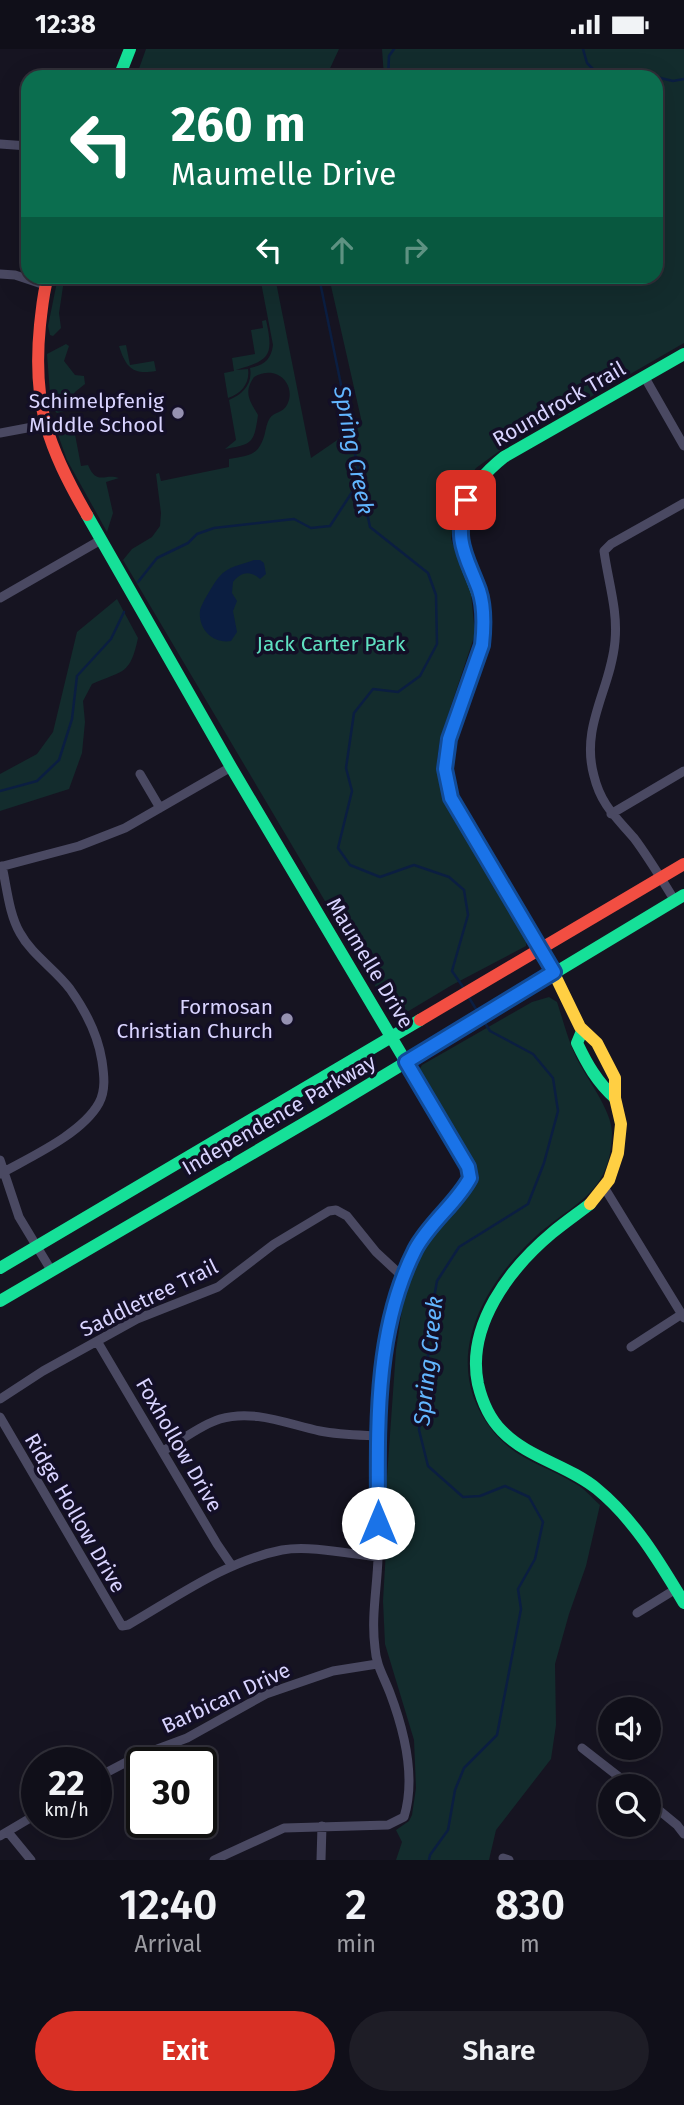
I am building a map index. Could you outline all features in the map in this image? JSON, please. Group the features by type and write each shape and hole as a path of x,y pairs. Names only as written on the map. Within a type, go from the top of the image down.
{"street":[{"path":"122,70 130,49"},
{"path":"0,144 21,146"},
{"path":"0,274 21,276"},
{"name":"Maumelle Drive","path":"47,284 37,369 43,425 62,472 99,541 231,767 468,1167 470,1178 416,1249 387,1332 382,1369 378,1557 372,1615 377,1664 391,1696 405,1745 408,1796 404,1817 388,1825 322,1826"},
{"name":"Roundrock Trail","path":"540,949 460,814 447,785 446,754 449,739 484,633 484,610 462,548 461,519 466,500 478,478 488,468 684,354"},
{"path":"644,376 684,446"},
{"path":"0,433 43,425"},
{"path":"679,898 602,800 594,778 590,746 591,730 606,683 615,641 613,590 604,551 611,544 684,503"},
{"path":"0,598 99,541"},
{"path":"2,1173 79,1126 99,1102 105,1084 100,1052 91,1025 70,989 51,966 35,953 20,933 1,867 100,839 160,809 231,767"},
{"path":"611,814 684,771"},
{"path":"140,774 160,809"},
{"name":"Independence Parkway","path":"0,1268 684,864"},
{"name":"Independence Parkway","path":"0,1301 679,898"},
{"path":"540,949 582,1031 593,1037 617,1081 615,1098 621,1117 619,1150 604,1187 580,1213 539,1245 493,1301 480,1329 475,1352 477,1381 485,1405 500,1429 529,1453 574,1474 596,1488 642,1539 684,1603"},
{"path":"582,1031 577,1043 587,1064 599,1085 615,1098"},
{"path":"0,1160 2,1173 19,1217 51,1270"},
{"path":"604,1187 683,1316 631,1347"},
{"name":"Saddletree Trail","path":"0,1399 43,1371 137,1319 218,1287 274,1244 329,1211 336,1210 347,1216 376,1252 404,1278"},
{"name":"Foxhollow Drive","path":"97,1341 232,1566"},
{"path":"163,1451 206,1425 220,1419 241,1416 266,1417 339,1434 379,1436"},
{"name":"Ridge Hollow Drive","path":"0,1417 122,1626 232,1566"},
{"path":"232,1566 282,1550 300,1549 378,1557"},
{"path":"638,1613 676,1589"},
{"name":"Barbican Drive","path":"112,1769 136,1756 187,1738 266,1693 333,1671 377,1664"},
{"path":"582,1748 615,1774"},
{"path":"661,1810 681,1822 684,1834"},
{"path":"21,1824 4,1834 31,1860"},
{"path":"214,1860 284,1828 322,1826 321,1860"}],"green space":[{"path":"146,49 339,49 329,70 138,70"},
{"name":"Jack Carter Park","path":"382,49 684,49 684,343 506,446 476,468 462,488 454,516 451,539 471,594 475,634 440,739 437,761 440,782 449,809 526,940 526,946 397,1018 393,1016 123,560 132,549 152,537 160,526 156,474 159,473 161,481 229,467 229,459 257,450 263,441 270,418 287,405 289,391 283,379 271,373 254,377 248,392 258,415 253,437 246,444 225,449 236,440 229,400 246,388 251,374 250,368 266,361 271,355 273,345 261,284 276,284 311,458 362,423 331,284 663,284 663,70 384,70"},
{"path":"57,284 63,284 59,313 61,328 53,336 50,335 48,326"},
{"path":"266,320 269,342 267,355 256,363 236,370 248,369 248,379 241,390 228,398 224,373 234,371 232,358 255,354 251,330 263,328 262,321"},
{"path":"66,344 69,346 64,361 75,375 84,376 85,384 75,392 64,411 57,413 51,407 47,354"},
{"path":"126,345 130,365 154,361 156,371 136,371 128,365 119,346"},
{"path":"80,424 81,426 74,429 81,466 88,465 98,477 119,478 106,482 113,513 107,532 67,460 57,432"},
{"path":"117,599 138,638 135,650 124,670 92,684 83,701 85,722 82,753 69,789 0,811 0,774 37,754 53,732 77,632"},
{"path":"549,997 557,1002 576,1057 608,1114 612,1133 610,1154 597,1185 533,1239 497,1281 483,1304 473,1329 468,1354 469,1379 477,1405 501,1440 521,1455 579,1486 600,1505 586,1566 555,1664 556,1725 551,1759 496,1830 489,1860 396,1860 402,1842 396,1830 409,1821 412,1815 416,1788 414,1740 385,1644 383,1601 388,1516 386,1491 396,1350 405,1289 419,1258 433,1235 468,1193 476,1174 418,1072 422,1065 532,1002"}],"water":[{"path":"254,560 264,563 266,574 260,579 246,573 233,582 232,593 237,601 233,611 237,632 231,641 213,638 201,624 201,608 205,599 223,573"}],"waterway":[{"name":"Spring Creek","path":"388,70 389,56 394,49"},
{"path":"583,49 587,63 594,70"},
{"path":"663,79 673,81 684,79"},
{"name":"Spring Creek","path":"320,284 370,527 428,573 436,595 437,644 420,676 398,692 373,689 354,713 346,768 352,791 338,848 350,865 380,877 414,865 449,877 464,890 468,915 452,971 465,990"},
{"path":"138,582 157,558 188,543 197,534 214,528 294,519 311,528 330,526 360,480"},
{"path":"0,791 37,781 59,760 72,719 77,676 111,639 124,612"},
{"name":"Spring Creek","path":"468,996 479,1014"},
{"name":"Spring Creek","path":"429,1860 448,1830 455,1790 464,1768 497,1735 521,1609 518,1589 535,1559 543,1522 529,1497 505,1486 480,1496 463,1497 428,1466 419,1430 428,1361 428,1332 437,1281 459,1247 528,1204 544,1163 558,1111 553,1078 533,1054 490,1031 483,1020"}],"traffic: fast":[{"path":"122,70 130,49"},
{"path":"470,834 451,795 446,778 446,761 452,727 477,662 483,636 480,602 463,552 461,536 461,521 471,493 491,468 504,457 684,354"},
{"path":"87,515 231,767 406,1062"},
{"path":"0,1301 325,1111 684,895"},
{"path":"0,1268 420,1020"},
{"path":"582,1031 577,1043 598,1079 615,1098"},
{"path":"590,1204 536,1247 494,1300 478,1341 478,1384 494,1421 512,1440 586,1481 623,1514 656,1557 684,1603"}],"traffic: slow":[{"path":"470,834 549,963 580,1027 597,1043 615,1078 615,1098 621,1124 618,1153 609,1180 590,1204"}],"traffic: jam":[{"path":"46,284 38,353 41,402 53,446 87,515"},
{"path":"420,1020 684,864"}],"place":[{"name":"Schimelpfenig Middle School","path":"178,413"},
{"name":"Formosan Christian Church","path":"287,1019"}],"route":[{"path":"378,1523 382,1369 388,1324 416,1249 470,1178 468,1167 406,1062 554,972 460,814 447,785 445,769 449,739 484,633 484,610 479,591 466,564 460,534 466,500"}]}
